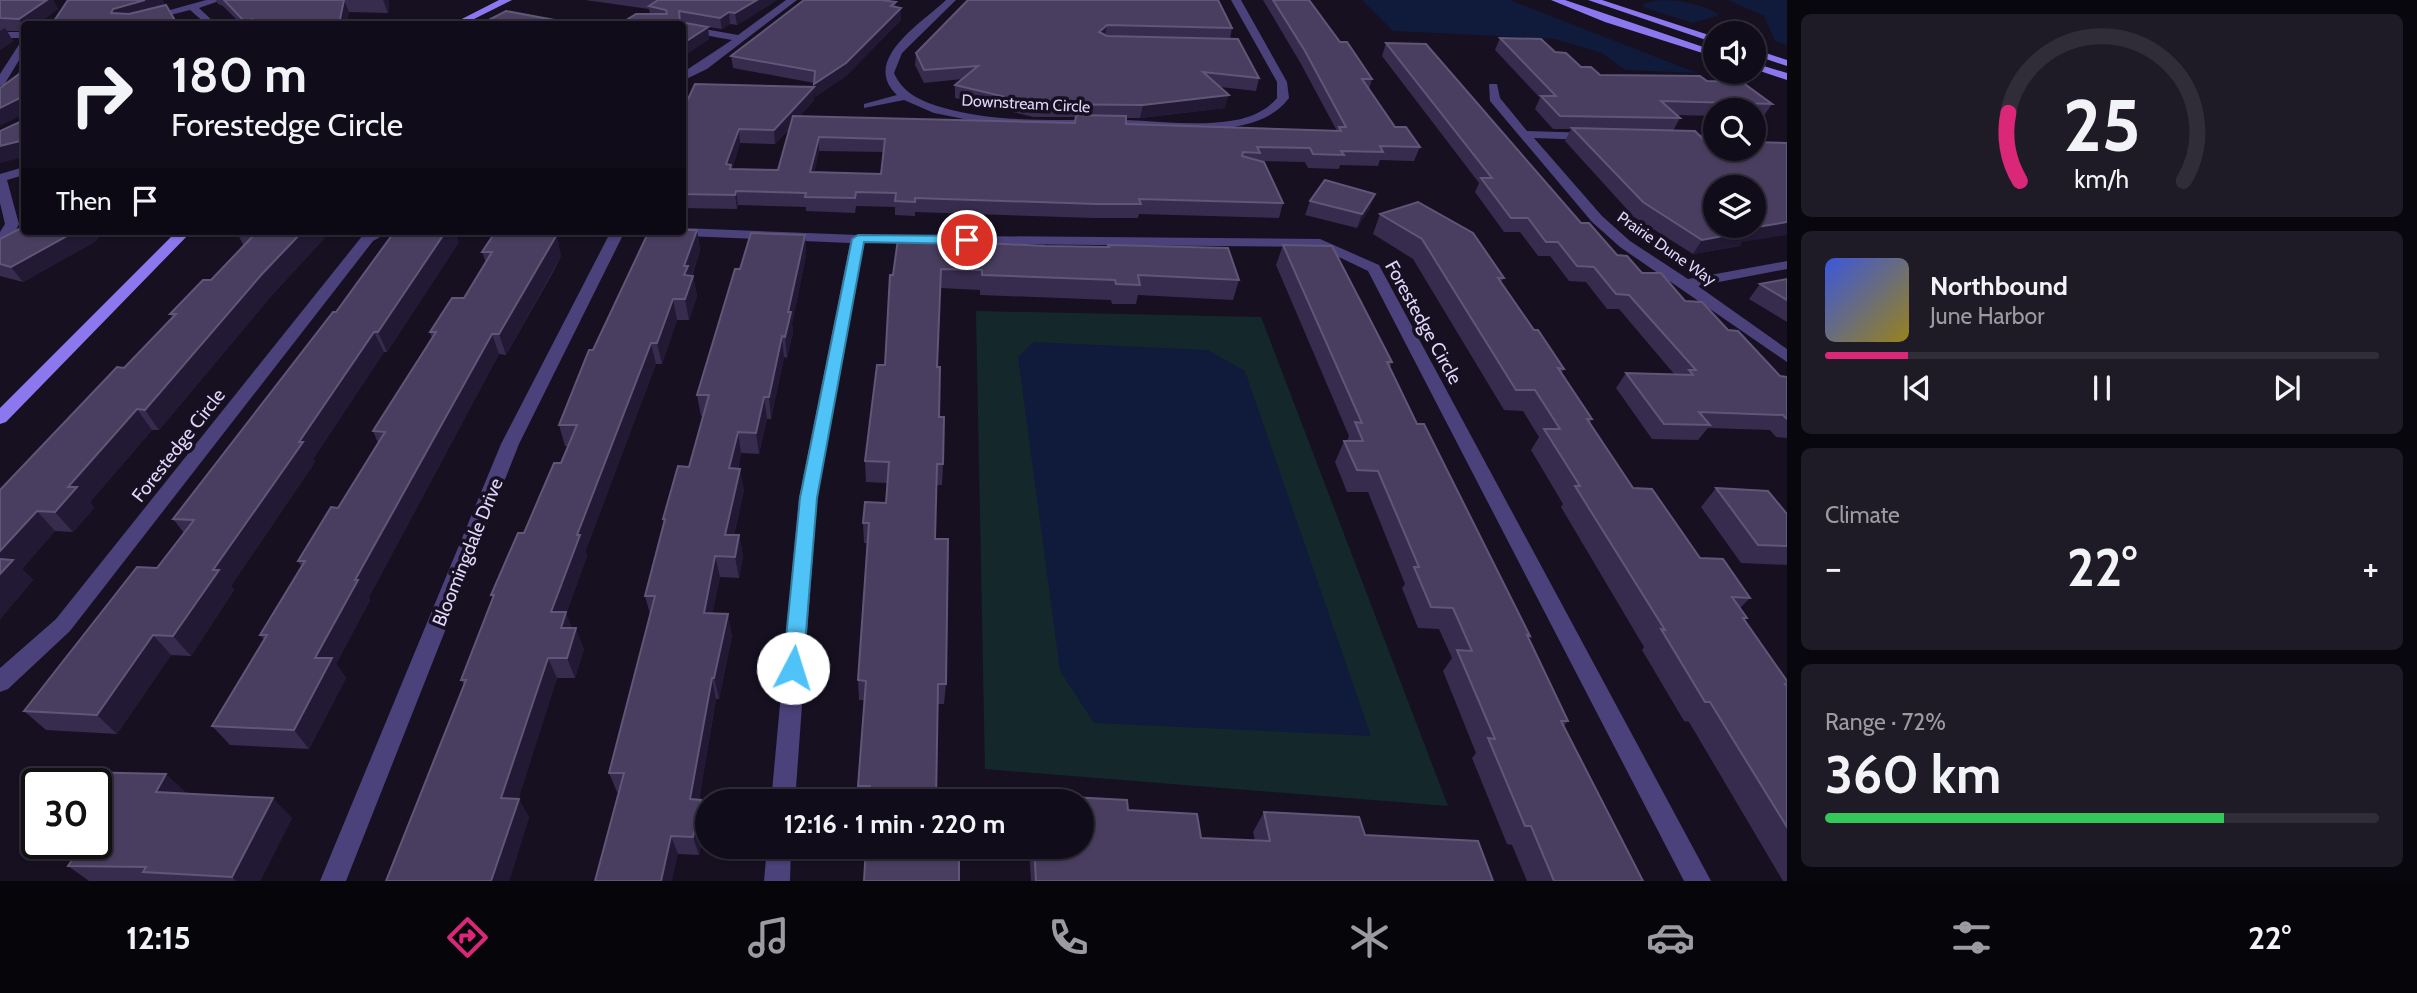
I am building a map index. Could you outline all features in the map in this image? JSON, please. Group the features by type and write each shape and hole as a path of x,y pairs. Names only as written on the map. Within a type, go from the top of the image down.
{"street":[{"path":"137,21 217,0"},
{"path":"463,21 507,0"},
{"path":"686,75 792,0"},
{"path":"868,106 906,96 892,80 890,68 893,57 951,0"},
{"name":"Downstream Circle","path":"906,96 941,112 984,120 1199,126 1238,123 1269,112 1283,98 1282,82 1236,0"},
{"path":"1556,0 1608,20 1703,50"},
{"path":"1593,0 1703,36"},
{"path":"193,7 208,21"},
{"path":"686,29 741,38"},
{"path":"0,35 21,34"},
{"path":"1248,46 1261,46"},
{"path":"0,83 21,50"},
{"path":"1766,56 1787,63"},
{"path":"1766,70 1787,77"},
{"name":"Prairie Dune Way","path":"1493,86 1494,99 1597,219 1625,244 1787,357"},
{"path":"1523,134 1605,136"},
{"path":"1660,137 1703,139"},
{"path":"0,239 8,233 12,224 0,178 21,172"},
{"name":"Forestedge Circle","path":"686,232 858,239 1320,243 1374,268 1698,881"},
{"path":"0,418 181,235"},
{"name":"Forestedge Circle","path":"0,682 63,625 368,238 375,235"},
{"name":"Bloomingdale Drive","path":"333,881 510,444 616,235"},
{"path":"784,789 808,498 858,239"},
{"path":"1686,284 1787,265"},
{"path":"777,881 778,859"}],"green space":[{"path":"976,311 1261,317 1448,806 985,769"}],"water":[{"path":"1362,0 1510,0 1697,73 1625,70 1602,53 1555,39 1393,31"},
{"path":"1660,0 1692,3 1720,15 1693,23 1645,8 1642,4"},
{"path":"1728,0 1787,0 1787,45 1775,41 1764,16"},
{"path":"1034,342 1208,350 1245,371 1371,736 1094,723 1060,671 1018,357"}],"building":[{"path":"0,0 47,0 19,19 0,18"},
{"path":"68,0 145,0 113,9 111,13 129,14 166,5 175,21 54,21"},
{"path":"224,0 344,0 340,21 244,21"},
{"path":"658,0 757,0 720,18 679,11 680,21 625,21 636,14 667,14 666,10 649,6"},
{"path":"804,0 881,0 896,2 891,6 901,8 846,63 814,84 815,71 731,56"},
{"path":"968,0 1218,0 1232,28 1107,25 1099,32 1107,36 1238,39 1259,78 1203,72 1229,95 1143,105 1035,104 955,85 978,66 924,70 916,53"},
{"path":"1273,0 1309,0 1340,42 1347,42 1372,79 1362,79 1395,127 1406,127 1420,147 1380,146 1383,152 1341,151 1344,155 1313,154 1310,148 1257,147 1260,153 1243,152 1242,156 1264,162 1283,203 1139,199 1141,204 1097,204 915,198 915,202 895,201 896,193 856,192 855,198 805,197 806,193 736,191 735,195 686,194 686,103 695,84 814,87 774,130 739,129 726,164 731,165 730,169 778,170 793,116 1075,123 1076,115 1126,116 1126,124 1341,131 1339,127 1346,127 1305,51","holes":["819,137 885,139 881,174 810,172"]},
{"path":"506,11 560,21 487,21"},
{"path":"686,23 708,27 686,41"},
{"path":"1500,38 1541,39 1555,52 1566,53 1581,67 1591,67 1600,75 1700,76 1703,84 1745,84 1764,98 1703,98 1703,102 1661,101 1680,118 1560,116 1541,96 1556,96"},
{"path":"1386,43 1426,44 1581,223 1589,223 1617,255 1627,256 1642,273 1661,273 1685,301 1702,302 1728,330 1738,331 1780,376 1787,377 1787,419 1783,415 1699,412 1710,425 1664,424 1626,373 1693,375 1689,370 1696,370 1629,295 1616,294 1594,267 1577,266 1558,242 1546,242 1528,218 1511,218 1481,178 1492,178"},
{"path":"21,70 21,98 0,108 0,88"},
{"path":"21,121 21,144 20,141 0,146 0,131"},
{"path":"1572,128 1695,131 1703,139 1703,161 1766,161 1766,142 1787,143 1787,222 1766,226 1766,175 1703,175 1703,238 1713,238 1702,240 1643,202"},
{"path":"1325,180 1375,194 1362,214 1310,201"},
{"path":"1418,202 1473,233 1504,278 1498,278 1564,369 1558,368 1592,419 1587,419 1633,488 1652,489 1700,558 1723,559 1750,598 1732,597 1747,618 1743,618 1787,681 1787,827 1710,702 1705,702 1661,629 1665,630 1575,486 1580,486 1544,429 1560,429 1535,390 1516,390 1422,239 1380,214"},
{"path":"21,228 21,235 69,235 11,267 0,264 0,239"},
{"path":"686,230 697,230 684,266 688,266 684,275 693,276 685,299 673,299 657,343 651,343 577,535 580,535 551,612 566,612 561,628 576,628 567,658 548,658 501,798 519,799 491,881 386,881 466,680 461,680 494,595 491,595 518,533 524,533 554,463 561,463 577,425 559,425 589,350 593,350 647,235 686,235"},
{"path":"751,233 805,235 788,312 791,312 785,337 782,336 769,397 764,397 756,433 738,432 729,468 740,469 725,535 739,535 735,557 715,556 704,613 728,614 712,678 690,799 695,799 693,837 671,836 661,881 595,881 624,773 609,773 655,596 645,596 663,519 678,466 689,467 709,395 697,395 735,269 740,269"},
{"path":"238,235 299,235 262,274 145,410 137,409 68,487 77,487 55,512 37,511 0,551 0,490 117,367 124,368 176,314 170,314 203,280 211,280 253,236"},
{"path":"392,235 443,235 299,442 303,442 213,570 219,570 173,636 153,635 97,715 24,711 137,567 157,568 194,520 173,519 333,312 336,312"},
{"path":"493,235 556,236 499,334 492,334 355,580 358,580 315,658 332,658 294,730 212,726 267,635 260,635 305,561 298,561 331,507 338,508 385,432 373,431 436,332 430,332 452,298 464,298 492,252 482,252"},
{"path":"898,239 1045,246 1228,248 1239,280 1138,275 1140,285 1116,284 1115,280 982,275 982,270 941,269 937,367 940,367 939,417 944,417 943,464 937,464 935,539 948,539 946,684 938,684 936,789 870,789 870,786 858,786 866,681 858,680 869,523 863,523 865,502 886,503 889,462 865,461 877,365 885,365 890,275 893,275"},
{"path":"1283,245 1332,246 1392,362 1387,362 1417,424 1424,424 1530,636 1527,635 1568,721 1561,721 1643,881 1554,881 1531,826 1525,826 1488,738 1495,739 1457,650 1472,651 1453,608 1431,607 1414,567 1419,567 1378,471 1357,470 1344,441 1363,441 1355,422 1362,423"},
{"path":"1787,279 1787,300 1760,284"},
{"path":"1716,488 1768,491 1787,514 1787,546 1758,545"},
{"path":"0,559 13,560 0,574"},
{"path":"112,773 166,774 156,792 273,798 232,877 143,872 146,867 68,866 73,859 112,859"},
{"path":"1094,798 1127,800 1128,810 1197,814 1201,838 1270,841 1264,812 1359,817 1365,835 1478,841 1493,881 1036,881 1035,859 1094,859"},
{"path":"865,859 959,859 959,881 864,881"}],"route":[{"path":"793,668 808,498 858,239 967,240"}]}
